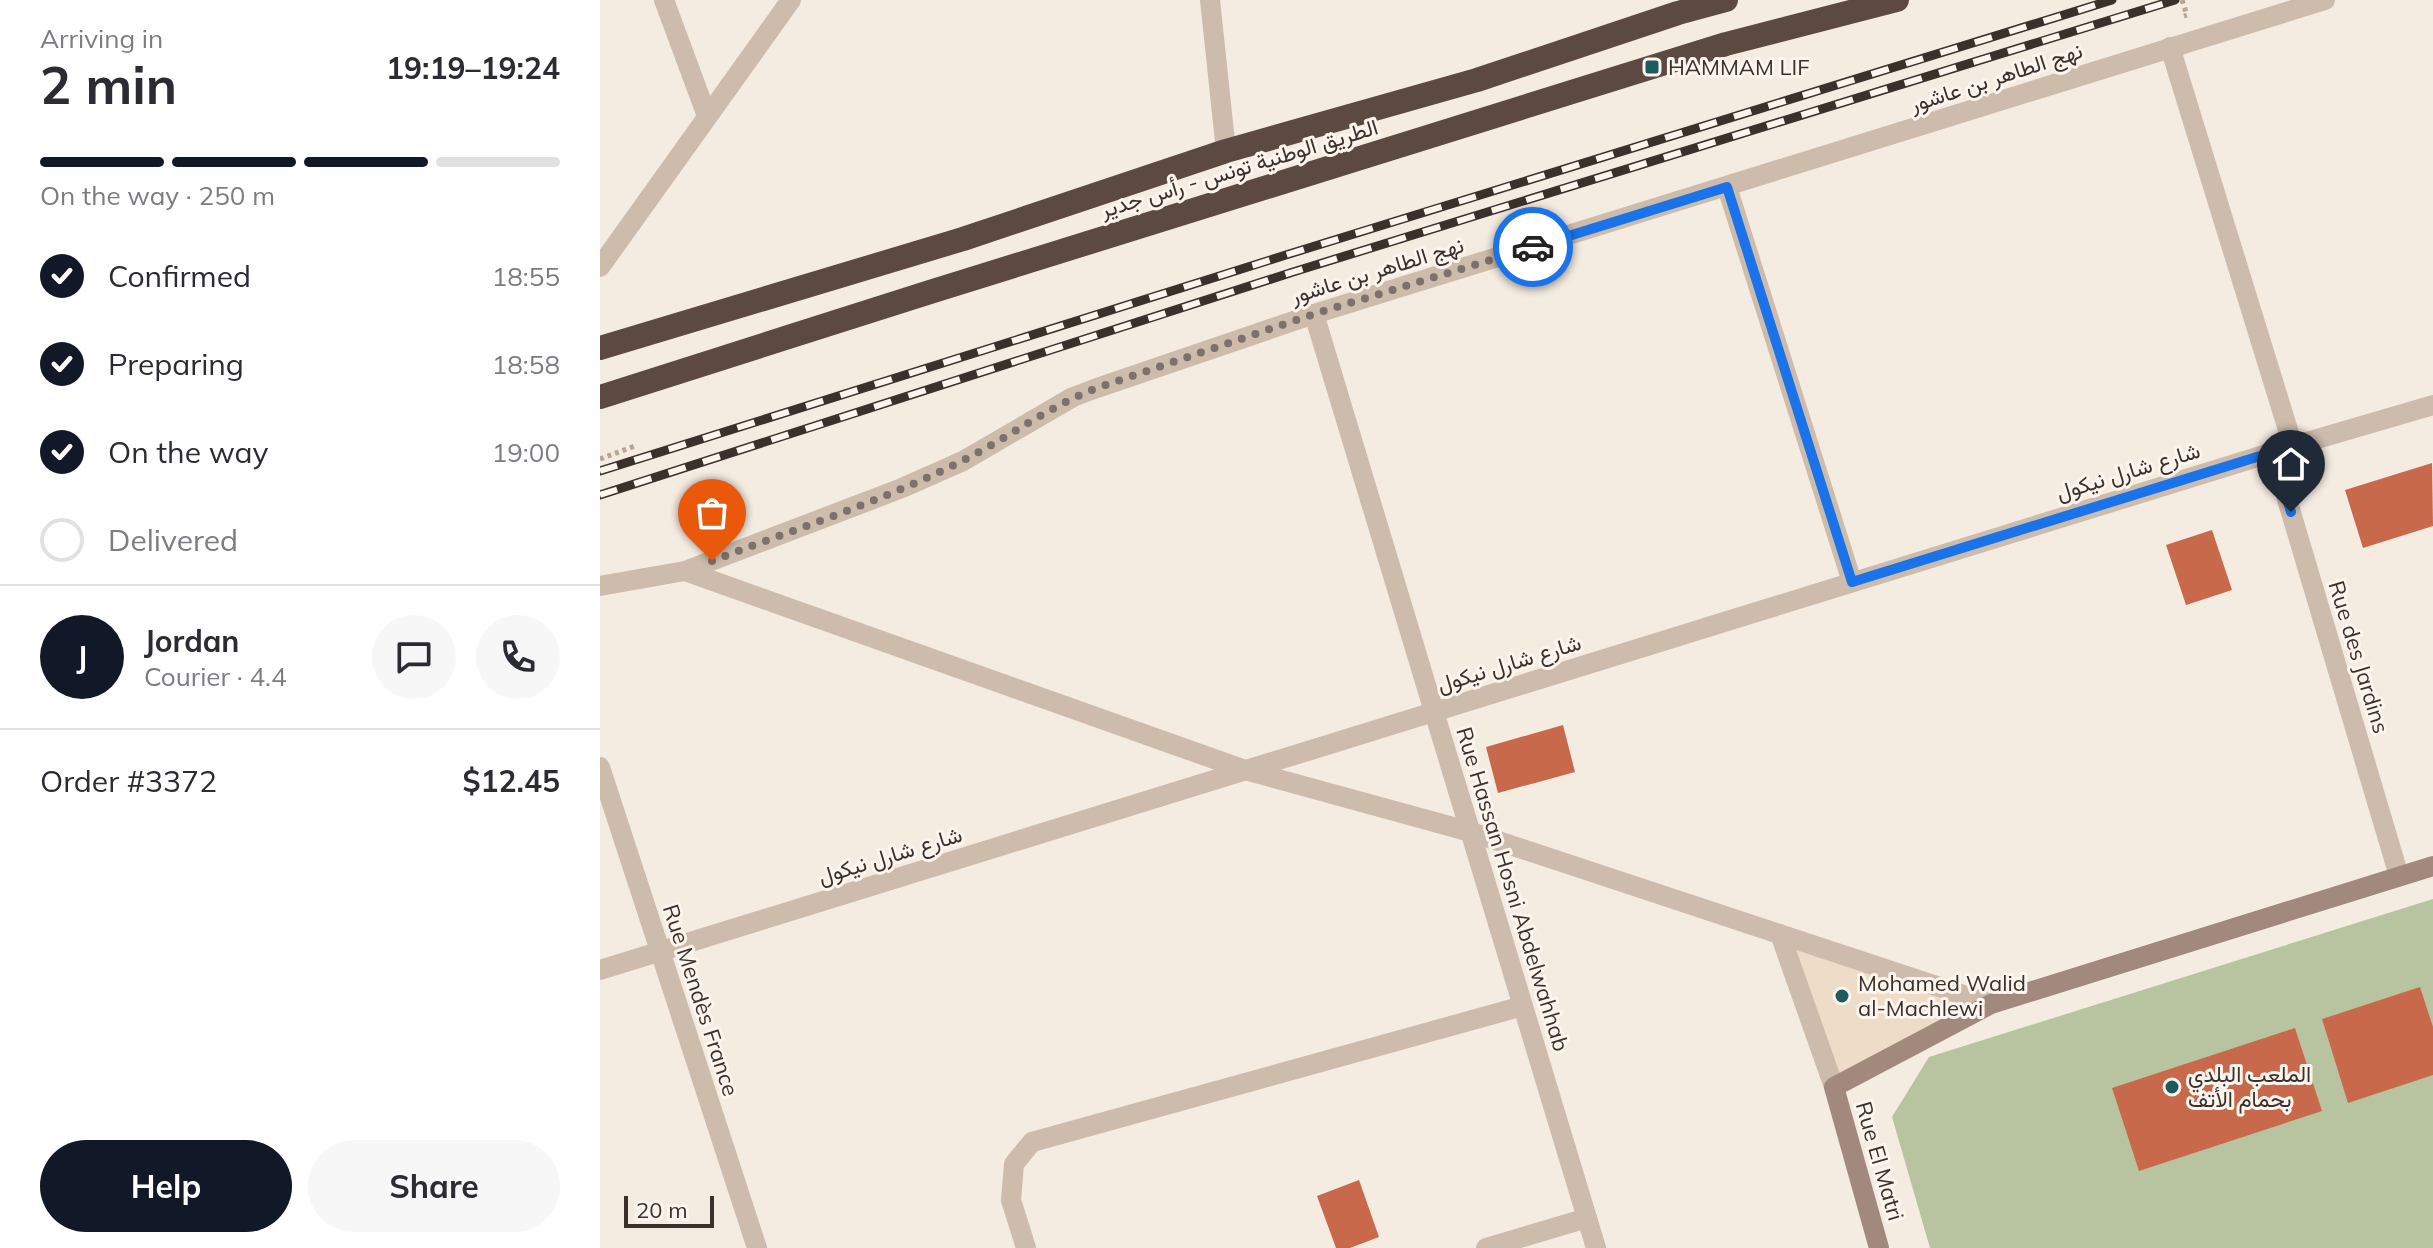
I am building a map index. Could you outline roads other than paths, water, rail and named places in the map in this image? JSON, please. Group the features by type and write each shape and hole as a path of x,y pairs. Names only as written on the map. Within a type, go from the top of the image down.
{"highway":[{"name":"الطريق الوطنية تونس - رأس جدير","path":"600,348 963,239 1226,151 1477,80 1676,6 1726,0"},
{"name":"الطريق الوطنية تونس - رأس جدير","path":"600,397 1726,44 1897,0"}],"street":[{"path":"664,0 707,116"},
{"path":"600,267 791,0"},
{"path":"1210,0 1226,151"},
{"name":"نهج الطاهر بن عاشور","path":"600,586 685,571 902,488 963,461 1073,397 1314,314 2325,0"},
{"name":"Rue des Jardins","path":"2170,47 2399,876"},
{"path":"1727,187 1852,582"},
{"name":"Rue Hassan Hosni Abdelwahhab","path":"1314,314 1596,1248"},
{"name":"شارع شارل نيكول","path":"600,970 2433,405"},
{"path":"685,571 1245,770 1471,832 1991,1004"},
{"name":"Rue Mendès France","path":"600,767 757,1248"},
{"path":"1780,934 1834,1087 1991,1004 2433,866"},
{"path":"1026,1248 1011,1200 1014,1164 1032,1142 1523,1006"},
{"name":"Rue El Matri","path":"1834,1087 1879,1248"},
{"path":"1486,1248 1587,1218"}],"railway":[{"path":"600,471 2112,0"},
{"path":"600,495 1293,272 2175,0"}],"place":[{"name":"HAMMAM LIF","path":"1652,67"},
{"name":"Mohamed Walid al-Machlewi","path":"1842,996"},
{"name":"الملعب البلدي بحمام الأتف","path":"2172,1087"}]}
